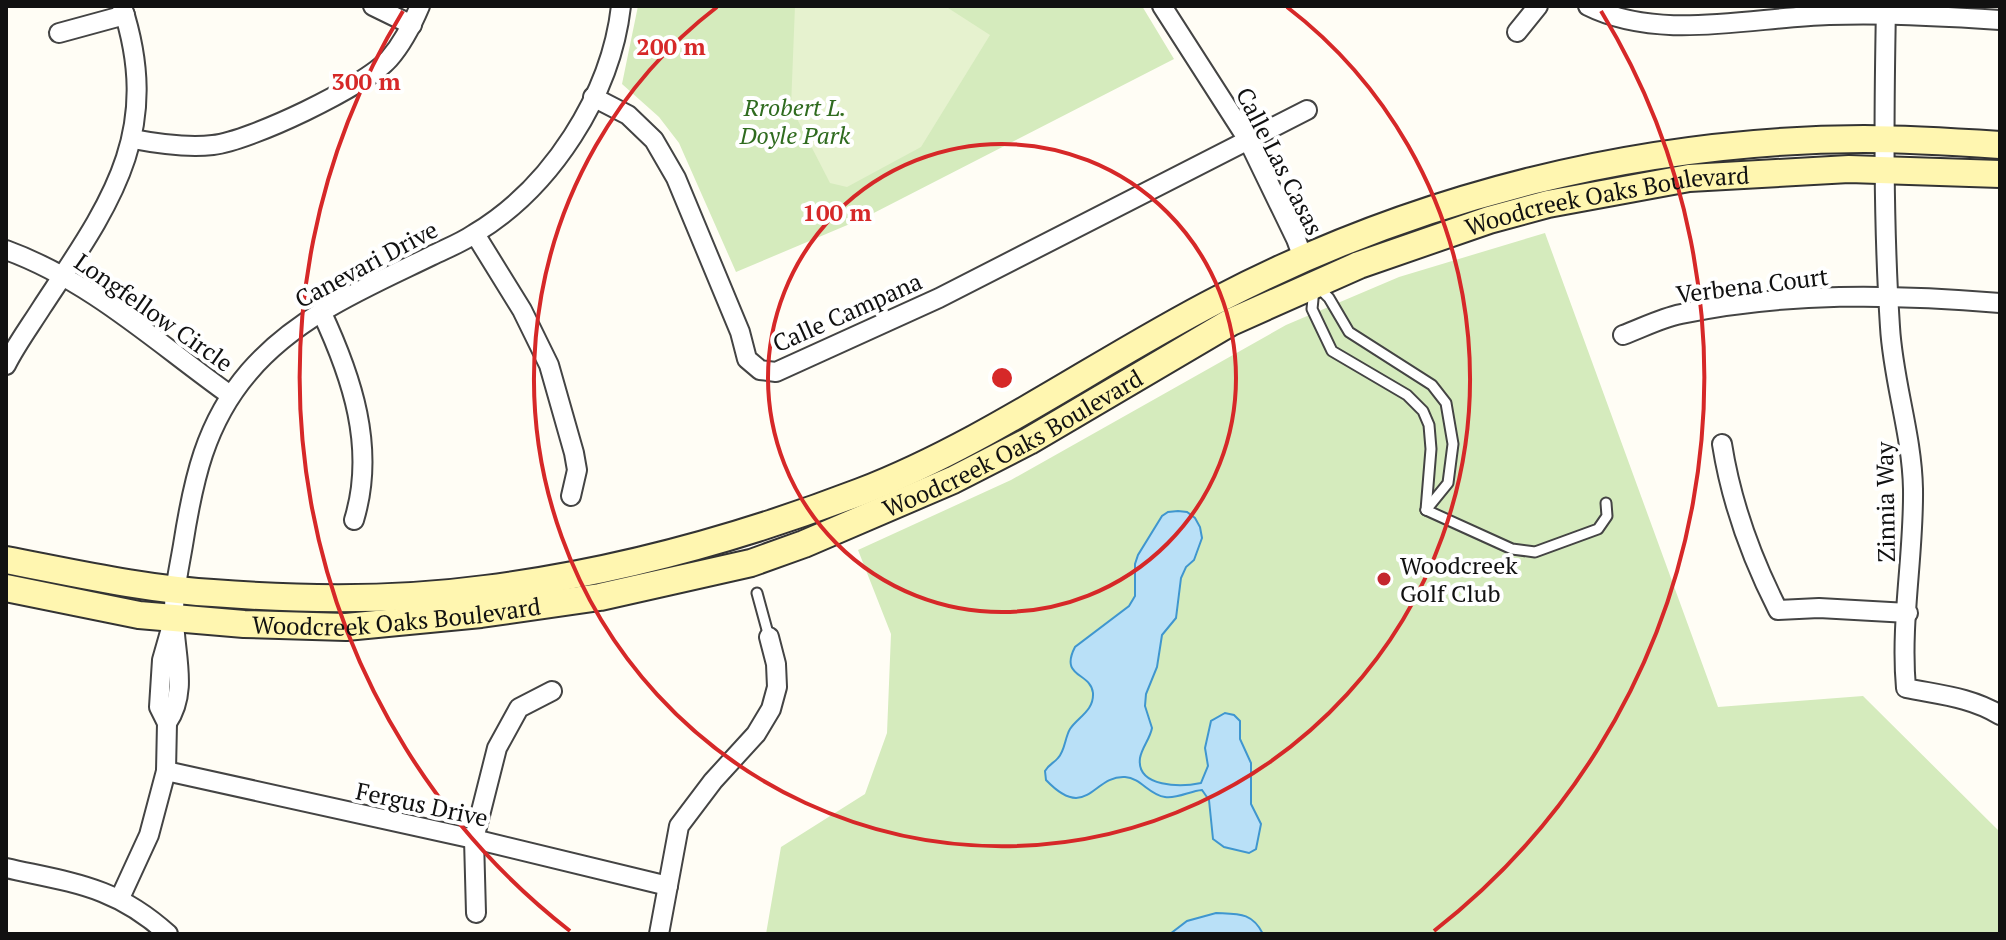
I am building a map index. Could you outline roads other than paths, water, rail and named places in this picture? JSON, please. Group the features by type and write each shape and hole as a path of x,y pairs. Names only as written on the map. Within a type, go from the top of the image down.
{"main road":[{"name":"Woodcreek Oaks Boulevard","path":"6,560 219,594 341,597 480,590 541,581 649,558 793,517 866,490 1022,413 1218,299 1349,238 1467,199 1538,179 1686,151 1769,143 1885,139 2000,145"},
{"name":"Woodcreek Oaks Boulevard","path":"6,588 139,615 244,624 346,627 481,614 600,597 751,563 804,544 953,480 1029,441 1231,322 1314,283 1428,240 1548,204 1689,178 1760,172 1885,170 2000,174"},
{"path":"1303,258 1314,283"}],"street":[{"path":"373,6 412,25"},
{"path":"133,139 196,146 235,141 258,131 370,76 387,61 412,25 420,6"},
{"name":"Canevari Drive","path":"120,898 149,835 166,771 167,723 159,707 170,680 162,660 174,619 176,589 196,470 206,440 230,395 270,348 321,311 475,234 525,194 547,170 593,97 614,39 621,6"},
{"name":"Calle Las Casas","path":"1162,6 1248,140 1303,258"},
{"path":"1517,32 1538,6"},
{"path":"1588,6 1629,21 1663,26 1886,10 2000,20"},
{"path":"6,365 109,201 133,139 136,69 123,10 59,33"},
{"name":"Zinnia Way","path":"1886,10 1885,170 1892,359 1907,428 1913,487 1904,660 1906,688 1958,696 1984,705 2000,715"},
{"name":"Calle Campana","path":"593,97 628,115 654,140 676,178 740,332 747,359 760,370 776,372 888,323 1248,140"},
{"path":"1248,140 1307,110"},
{"path":"475,234 522,310 549,365 577,470 571,496"},
{"name":"Longfellow Circle","path":"6,250 63,275 230,395"},
{"name":"Verbena Court","path":"1623,335 1678,314 1799,300 1889,298 2000,303"},
{"path":"321,311 344,367 363,437 362,494 354,520"},
{"path":"1722,444 1733,497 1765,584 1778,610 1819,608 1908,613"},
{"path":"659,934 679,826 713,781 756,734 771,709 777,687 776,664 769,637"},
{"path":"476,913 474,839 497,748 519,708 552,691"},
{"name":"Fergus Drive","path":"166,771 474,839 668,886"},
{"path":"6,868 90,887 120,898 145,913 168,934"}],"lane":[{"path":"1314,283 1329,298 1349,332 1432,385 1446,403 1453,444 1448,483 1426,510"},
{"path":"1314,283 1312,309 1332,351 1407,395 1423,411 1429,425 1431,449 1426,510"},
{"path":"1426,510 1512,549 1535,552 1598,529 1607,516 1606,503"},
{"path":"757,593 769,637"}],"water":[{"path":"1178,511 1187,512 1195,518 1202,538 1194,560 1181,578 1176,618 1162,635 1157,667 1146,694 1145,706 1152,728 1141,754 1141,768 1145,775 1162,783 1201,783 1208,766 1205,748 1211,721 1225,713 1234,715 1240,721 1240,739 1251,763 1251,804 1261,824 1256,849 1249,853 1224,847 1213,839 1209,800 1202,790 1165,797 1125,777 1114,778 1081,797 1071,797 1046,780 1045,771 1060,755 1070,729 1093,699 1091,686 1073,670 1071,657 1075,647 1129,606 1135,596 1138,555 1162,516"},
{"path":"1216,913 1249,918 1263,934 1170,934 1187,921"}],"place":[{"name":"Woodcreek Golf Club","path":"1384,579"}],"park label":[{"name":"Rrobert L. Doyle Park","path":"795,121"}]}
